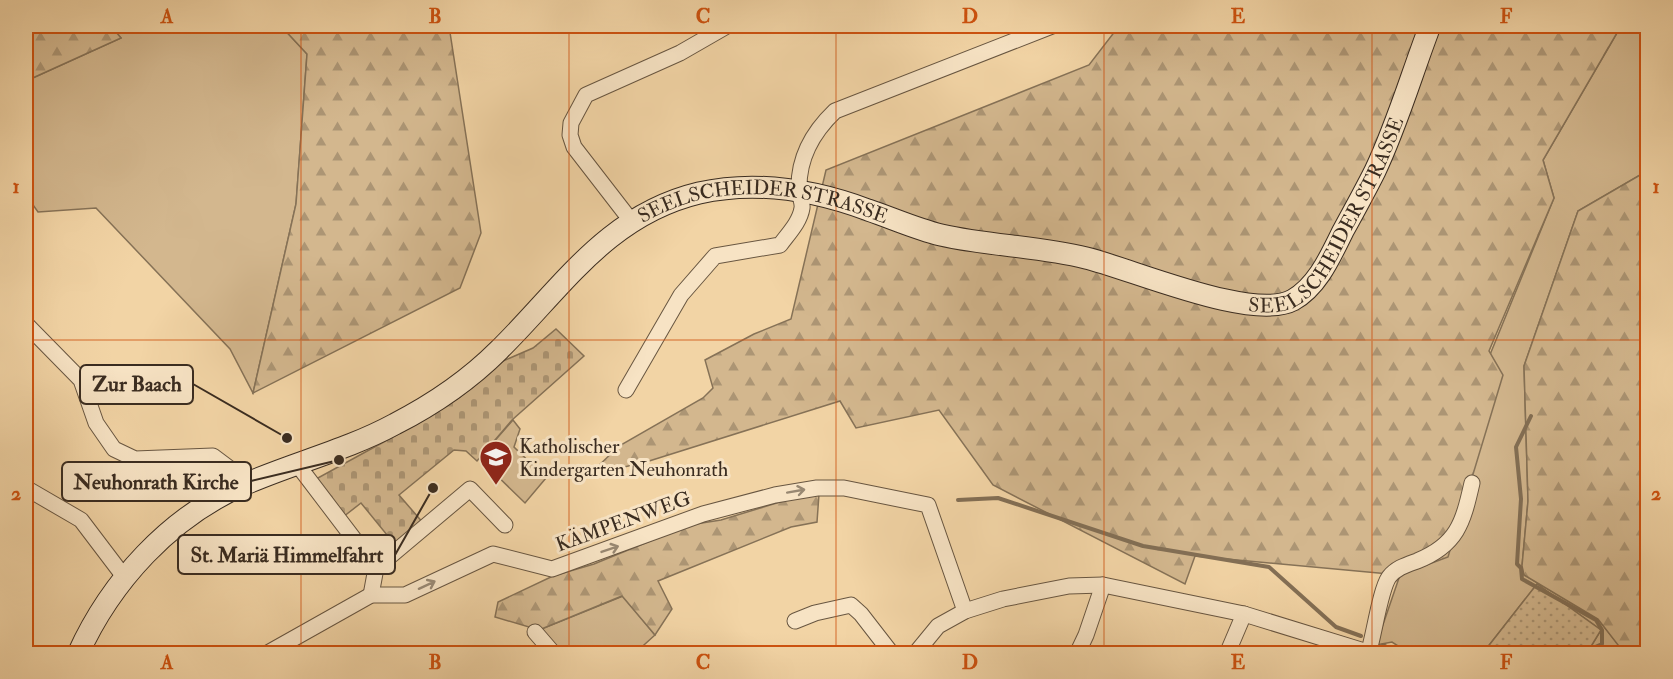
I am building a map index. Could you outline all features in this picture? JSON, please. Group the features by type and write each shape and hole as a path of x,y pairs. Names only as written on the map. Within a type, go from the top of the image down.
{"street":[{"path":"632,222 574,147 570,135 575,111 586,94 680,53 727,26"},
{"path":"626,390 681,295 716,256 780,245 795,225 802,207 798,190 802,162 810,140 835,111 1052,26"},
{"name":"SEELSCHEIDER STRASSE","path":"78,654 89,629 125,578 150,549 183,521 239,487 372,436 453,390 501,348 585,257 632,222 675,201 699,193 733,188 798,190 833,198 938,234 1088,258 1229,300 1265,306 1277,305 1297,297 1316,280 1377,167 1430,26"},
{"path":"26,324 81,380 96,423 114,449 135,459 213,456 229,468 239,487"},
{"path":"297,464 376,568"},
{"path":"915,654 938,626 965,611 1003,599 1069,586 1103,585 1244,614 1371,653 1387,579 1396,569 1441,550 1454,536 1465,516 1472,483"},
{"path":"26,488 81,520 125,578"},
{"name":"KÄMPENWEG","path":"371,595 405,595 494,554 552,569 703,514 775,495 817,488 844,488 928,505 965,611"},
{"path":"266,654 371,595 376,568 470,489 506,525"},
{"path":"1077,654 1103,585"},
{"path":"795,621 815,613 851,605 861,614 892,654"},
{"path":"1227,654 1244,614"},
{"path":"535,632 554,654"}],"green space":[{"path":"26,26 111,26 121,38 26,81"},
{"path":"111,26 281,26 307,54 296,204 253,393 230,349 96,208 38,212 26,195 26,81 121,38"},
{"path":"281,26 449,26 481,233 460,288 253,393 296,204 307,54"},
{"path":"1119,26 1621,26 1543,160 1554,198 1489,351 1503,375 1448,557 1400,575 1195,556 1185,584 993,485 939,410 856,428 840,401 646,462 589,475 619,446 703,398 713,388 705,360 754,334 791,319 826,170 1089,65"},
{"path":"1621,26 1647,26 1647,171 1578,211 1524,366 1528,501 1522,566 1524,575 1598,619 1625,653 1587,653 1601,630 1537,584 1483,653 1409,653 1392,642 1376,645 1400,575 1554,198 1543,160"},
{"path":"1647,171 1648,653 1625,654 1598,619 1524,575 1522,566 1528,501 1524,366 1578,211"},
{"path":"556,329 584,356 512,420 477,461 466,451 454,450 399,495 424,524 396,546 361,503 343,517 316,479 422,421 460,397 503,361 533,348"},
{"path":"513,420 520,429 514,447 546,478 525,503 489,468 500,454 491,445"},
{"path":"819,494 817,522 791,527 658,581 672,609 655,635 622,596 539,630 495,617 498,602 553,576 594,564 689,525 721,520 803,495"},
{"path":"1537,584 1601,630 1587,653 1483,653"},
{"path":"623,596 655,635 635,653 559,654 539,630"}],"waterway":[{"path":"1531,416 1516,447 1521,499 1517,564 1521,568 1522,579 1596,620 1602,630 1602,644 1593,648 1590,654"},
{"path":"958,500 998,498 1143,546 1269,567 1336,627 1361,636"},
{"path":"1383,645 1400,654"}],"place":[{"name":"Zur Baach","path":"287,438"},
{"name":"Neuhonrath Kirche","path":"339,460"},
{"name":"Katholischer Kindergarten Neuhonrath","path":"496,486"},
{"name":"St. Mariä Himmelfahrt","path":"433,488"}]}
